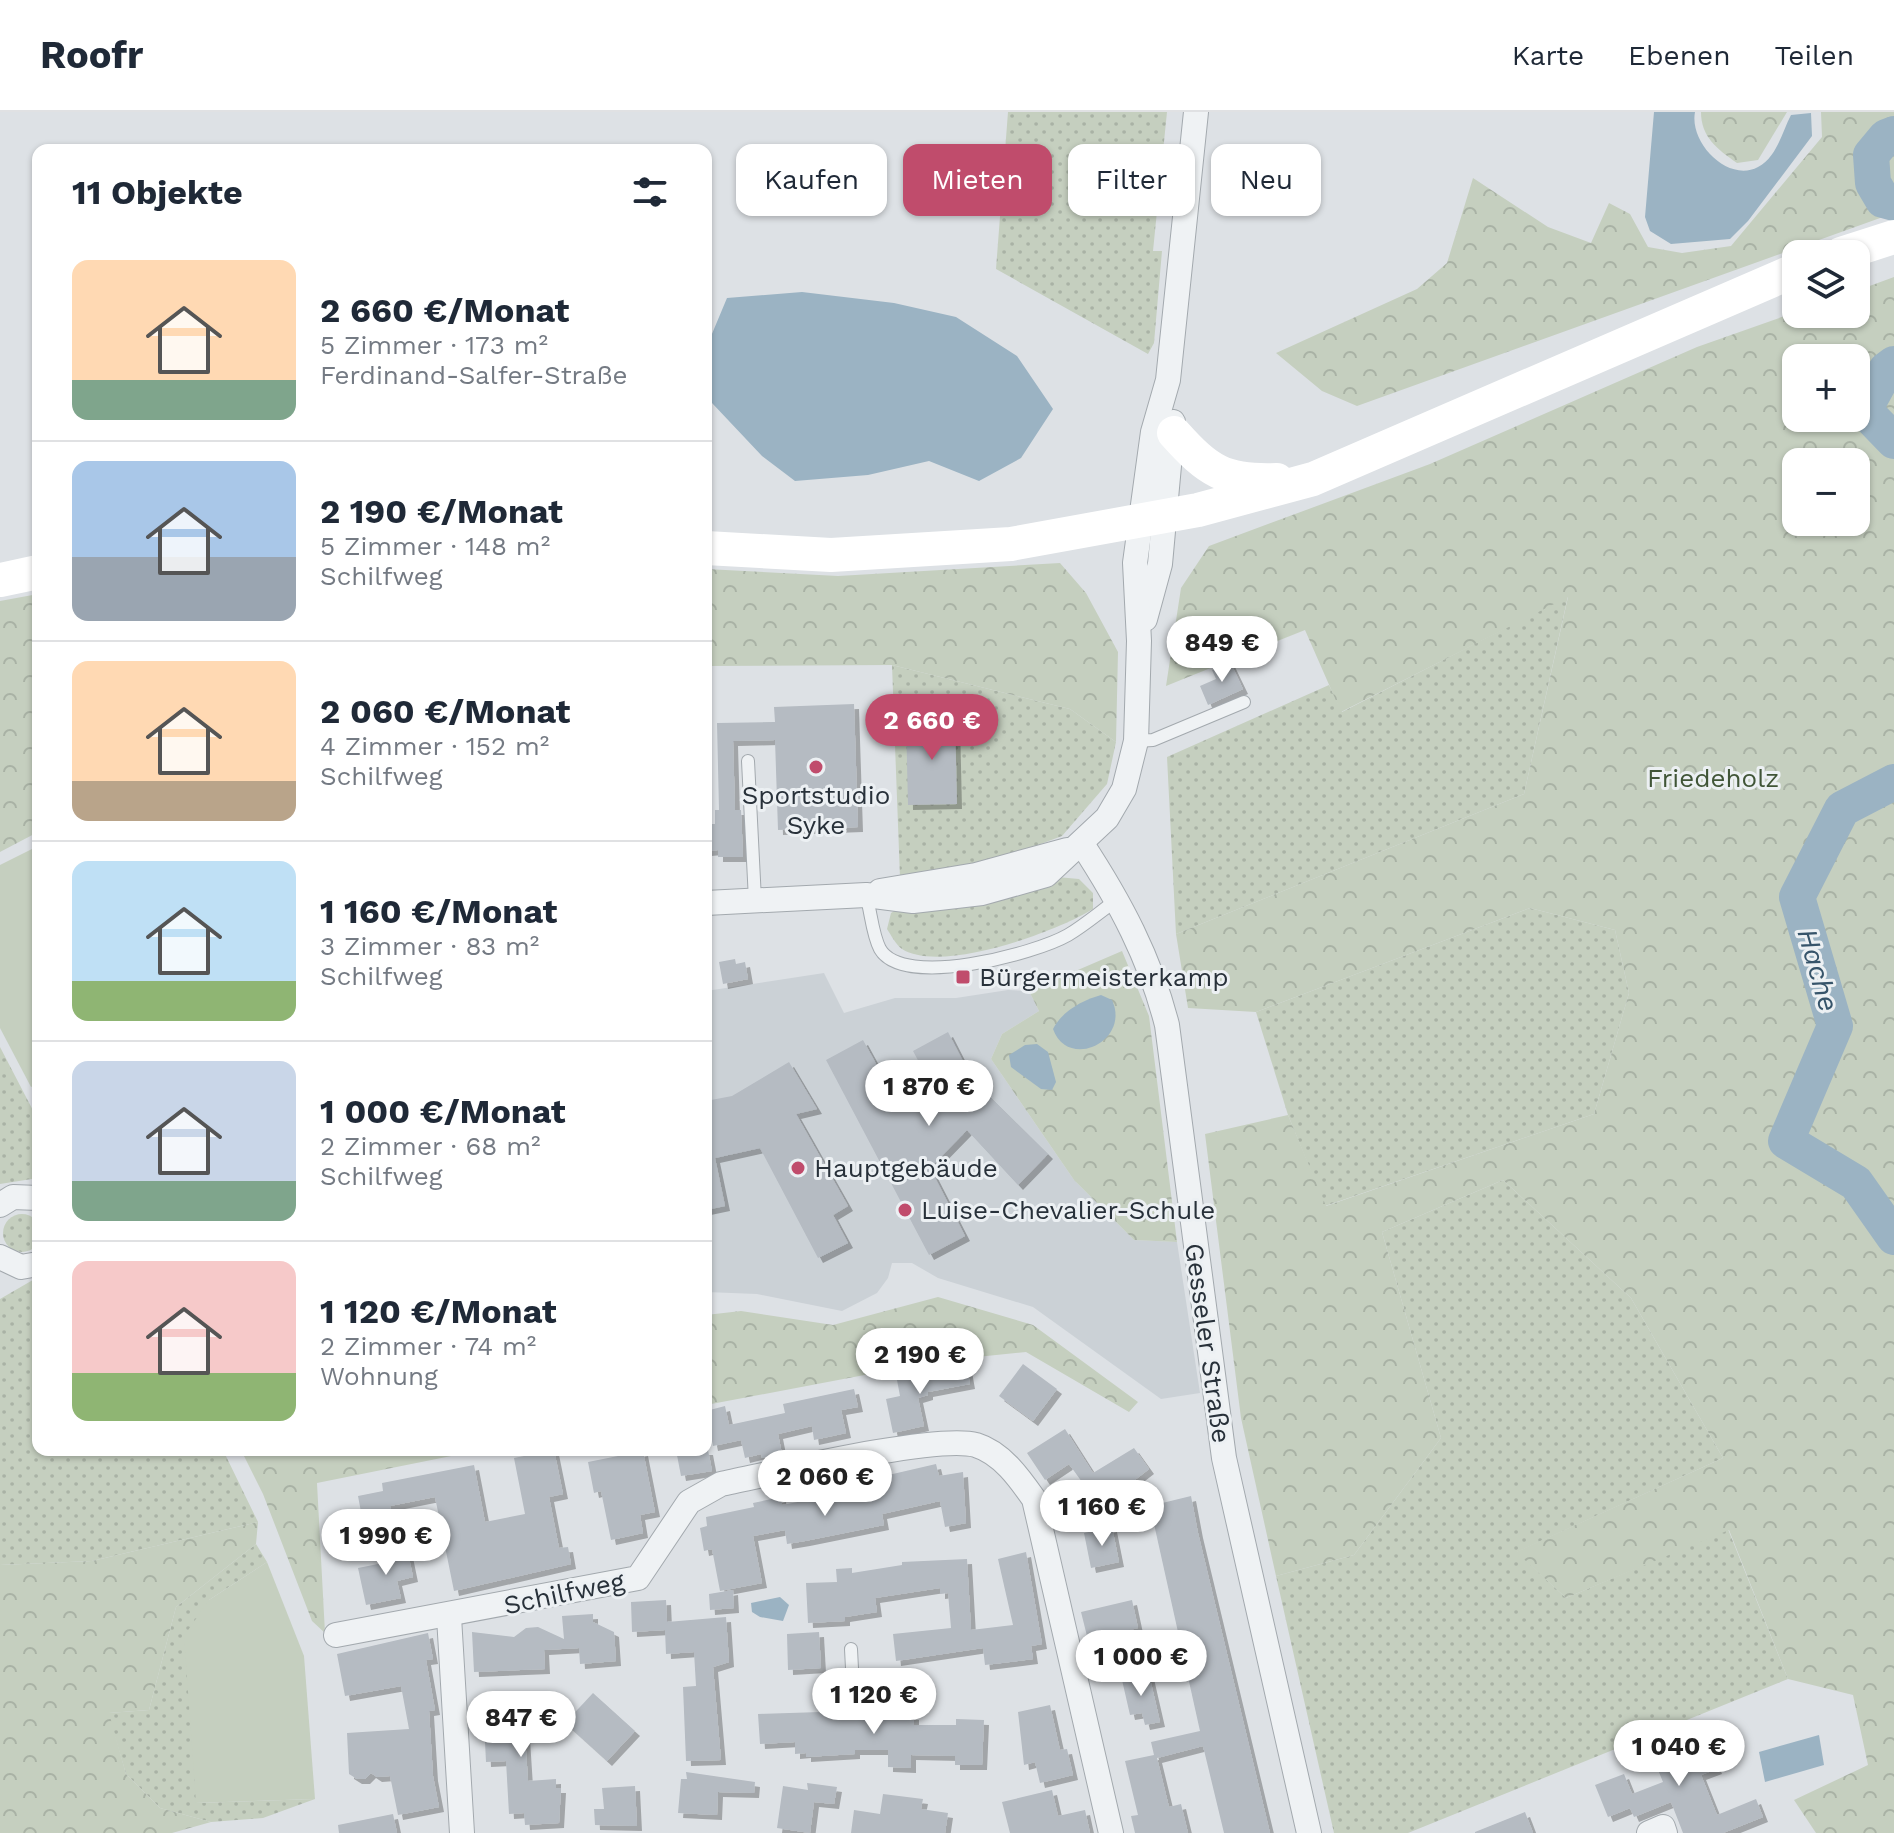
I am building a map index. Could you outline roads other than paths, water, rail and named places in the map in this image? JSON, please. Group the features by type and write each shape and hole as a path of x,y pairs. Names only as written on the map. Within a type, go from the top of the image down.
{"main road":[{"path":"1870,245 1894,237"},
{"path":"712,548 831,555 1011,544 1154,519 1313,479 1782,276"},
{"path":"1174,433 1202,465 1247,481 1313,479"},
{"path":"0,580 32,573"}],"street":[{"path":"712,903 866,895 913,901 982,893 1046,875 1107,818 1124,789 1136,741 1139,641 1160,564 1154,519 1153,432 1168,380 1196,112"},
{"path":"1154,519 1174,433 1168,380"},
{"name":"Gesseler Straße","path":"1082,844 1118,899 1156,980 1167,1025 1224,1458 1309,1833"},
{"path":"0,1205 13,1197 32,1196"},
{"path":"0,1259 21,1267 32,1265"},
{"name":"Schilfweg","path":"336,1635 449,1617 638,1578 689,1502 721,1484 936,1443 977,1445 1012,1469 1034,1499 1111,1833"},
{"path":"449,1617 462,1833"},
{"path":"1649,1833 1663,1827 1665,1833"}],"lane":[{"path":"1136,741 1164,736 1244,702"},
{"path":"748,761 755,900"},
{"path":"866,895 880,950 897,964 923,967 976,963 1036,950 1067,935 1118,899"},
{"path":"851,1649 853,1688"}],"water":[{"path":"1654,112 1695,112 1698,136 1704,147 1723,165 1735,170 1746,171 1765,163 1791,115 1811,113 1812,136 1748,221 1730,239 1671,244 1650,231 1645,217"},
{"path":"802,292 894,303 956,317 1017,356 1053,409 1021,458 979,481 929,461 868,475 795,481 762,456 712,403 712,334 727,298"},
{"path":"1101,995 1112,1000 1116,1015 1113,1028 1106,1038 1095,1046 1083,1049 1071,1048 1061,1041 1053,1029 1062,1017 1080,1003"},
{"path":"1037,1044 1048,1052 1056,1082 1052,1090 1041,1089 1011,1067 1009,1055 1025,1045"},
{"path":"780,1597 789,1605 783,1621 760,1617 752,1612 751,1603"},
{"path":"1819,1735 1824,1765 1765,1782 1759,1752"}],"waterway":[{"name":"Hache","path":"1894,134 1886,137 1871,155 1873,183 1883,200 1894,203"},
{"name":"Hache","path":"1894,364 1886,370 1864,410 1894,441"},
{"name":"Hache","path":"1894,782 1842,809 1797,897 1835,1026 1786,1141 1856,1183 1894,1237"}],"place":[{"name":"Sportstudio Syke","path":"816,767"},
{"name":"Bürgermeisterkamp","path":"963,977"},
{"name":"Hauptgebäude","path":"798,1168"},
{"name":"Luise-Chevalier-Schule","path":"905,1210"}],"park label":[{"name":"Friedeholz","path":"1713,778"}]}
